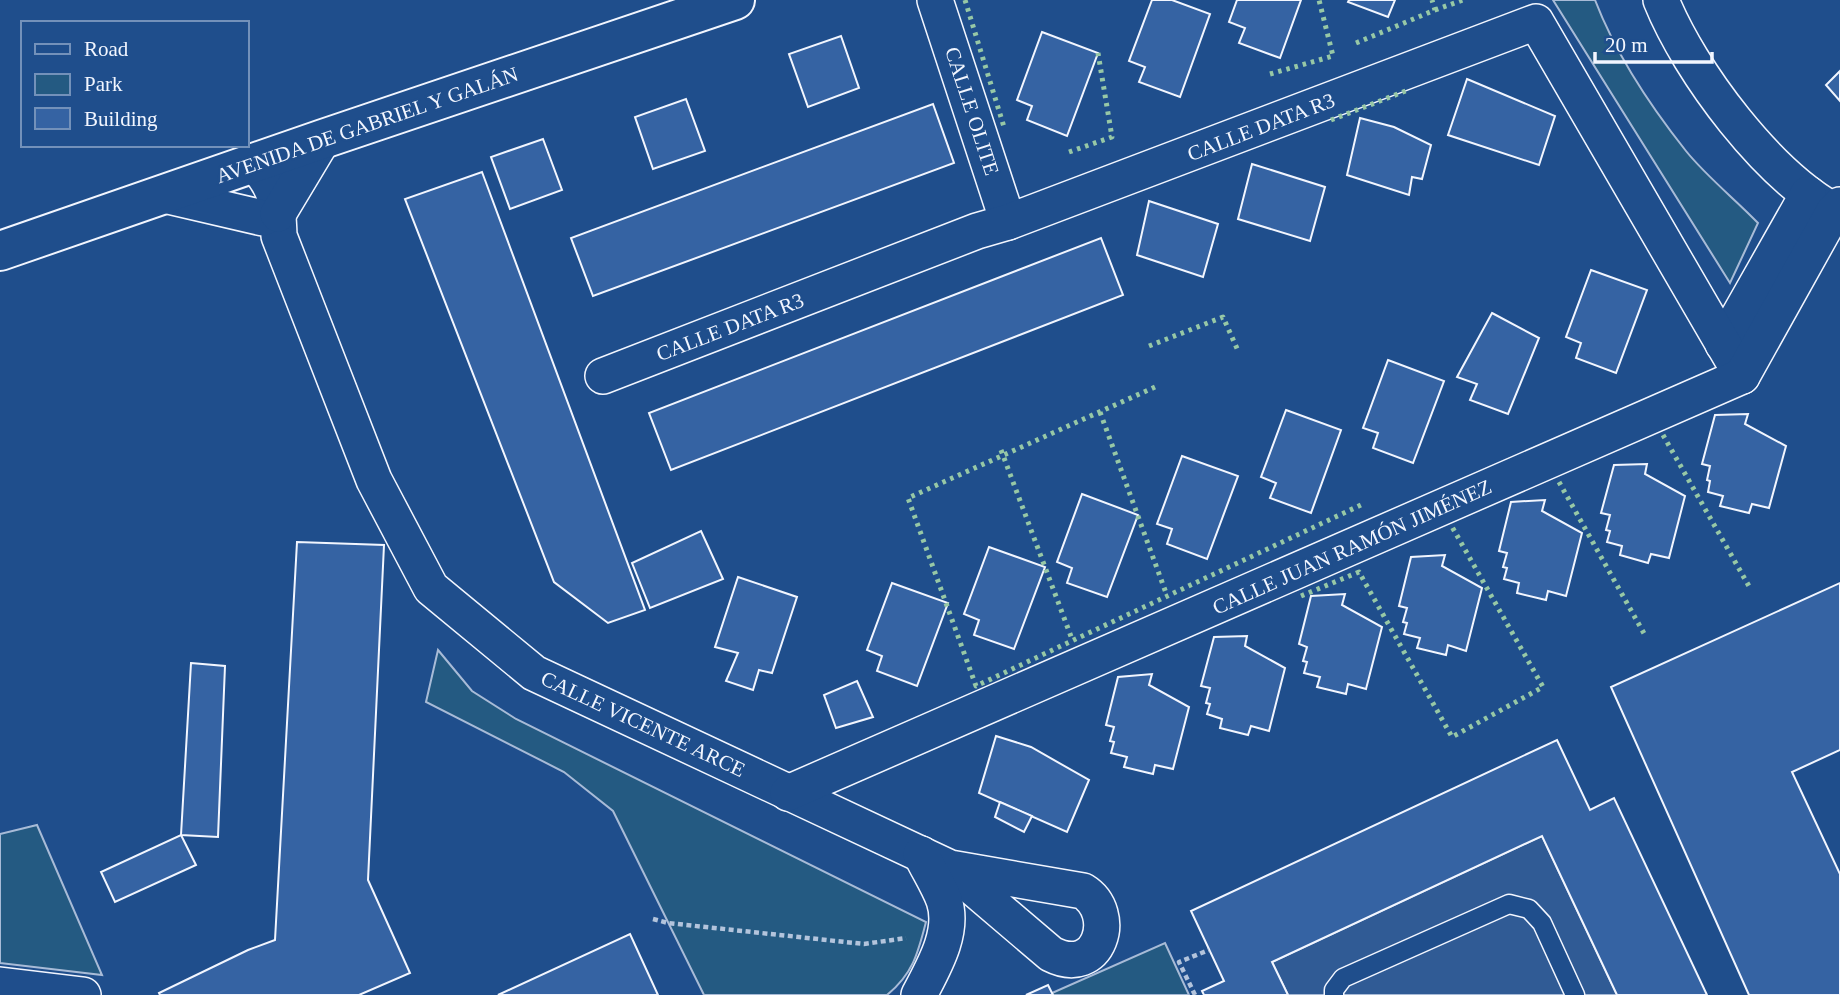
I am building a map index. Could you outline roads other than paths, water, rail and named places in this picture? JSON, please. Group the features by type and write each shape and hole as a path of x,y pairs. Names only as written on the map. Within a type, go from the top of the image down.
{"street":[{"name":"AVENIDA DE GABRIEL Y GALÁN","path":"0,251 735,0"},
{"name":"CALLE OLITE","path":"935,0 1008,222"},
{"path":"1661,0 1673,32 1726,112 1830,206"},
{"name":"CALLE DATA R3","path":"603,376 977,231 1008,222 1536,22 1742,376"},
{"path":"164,195 273,222 323,139"},
{"name":"CALLE VICENTE ARCE","path":"254,164 251,194 253,203 273,222 374,480 431,588 534,673 936,861 945,902 945,935 919,995"},
{"path":"1723,344 1830,206"},
{"path":"1742,376 1830,206"},
{"name":"CALLE JUAN RAMÓN JIMÉNEZ","path":"788,793 1742,376"},
{"path":"0,985 83,995"}],"lane":[{"path":"1334,995 1334,990 1343,978 1509,904 1529,909 1542,923 1575,995"}]}
